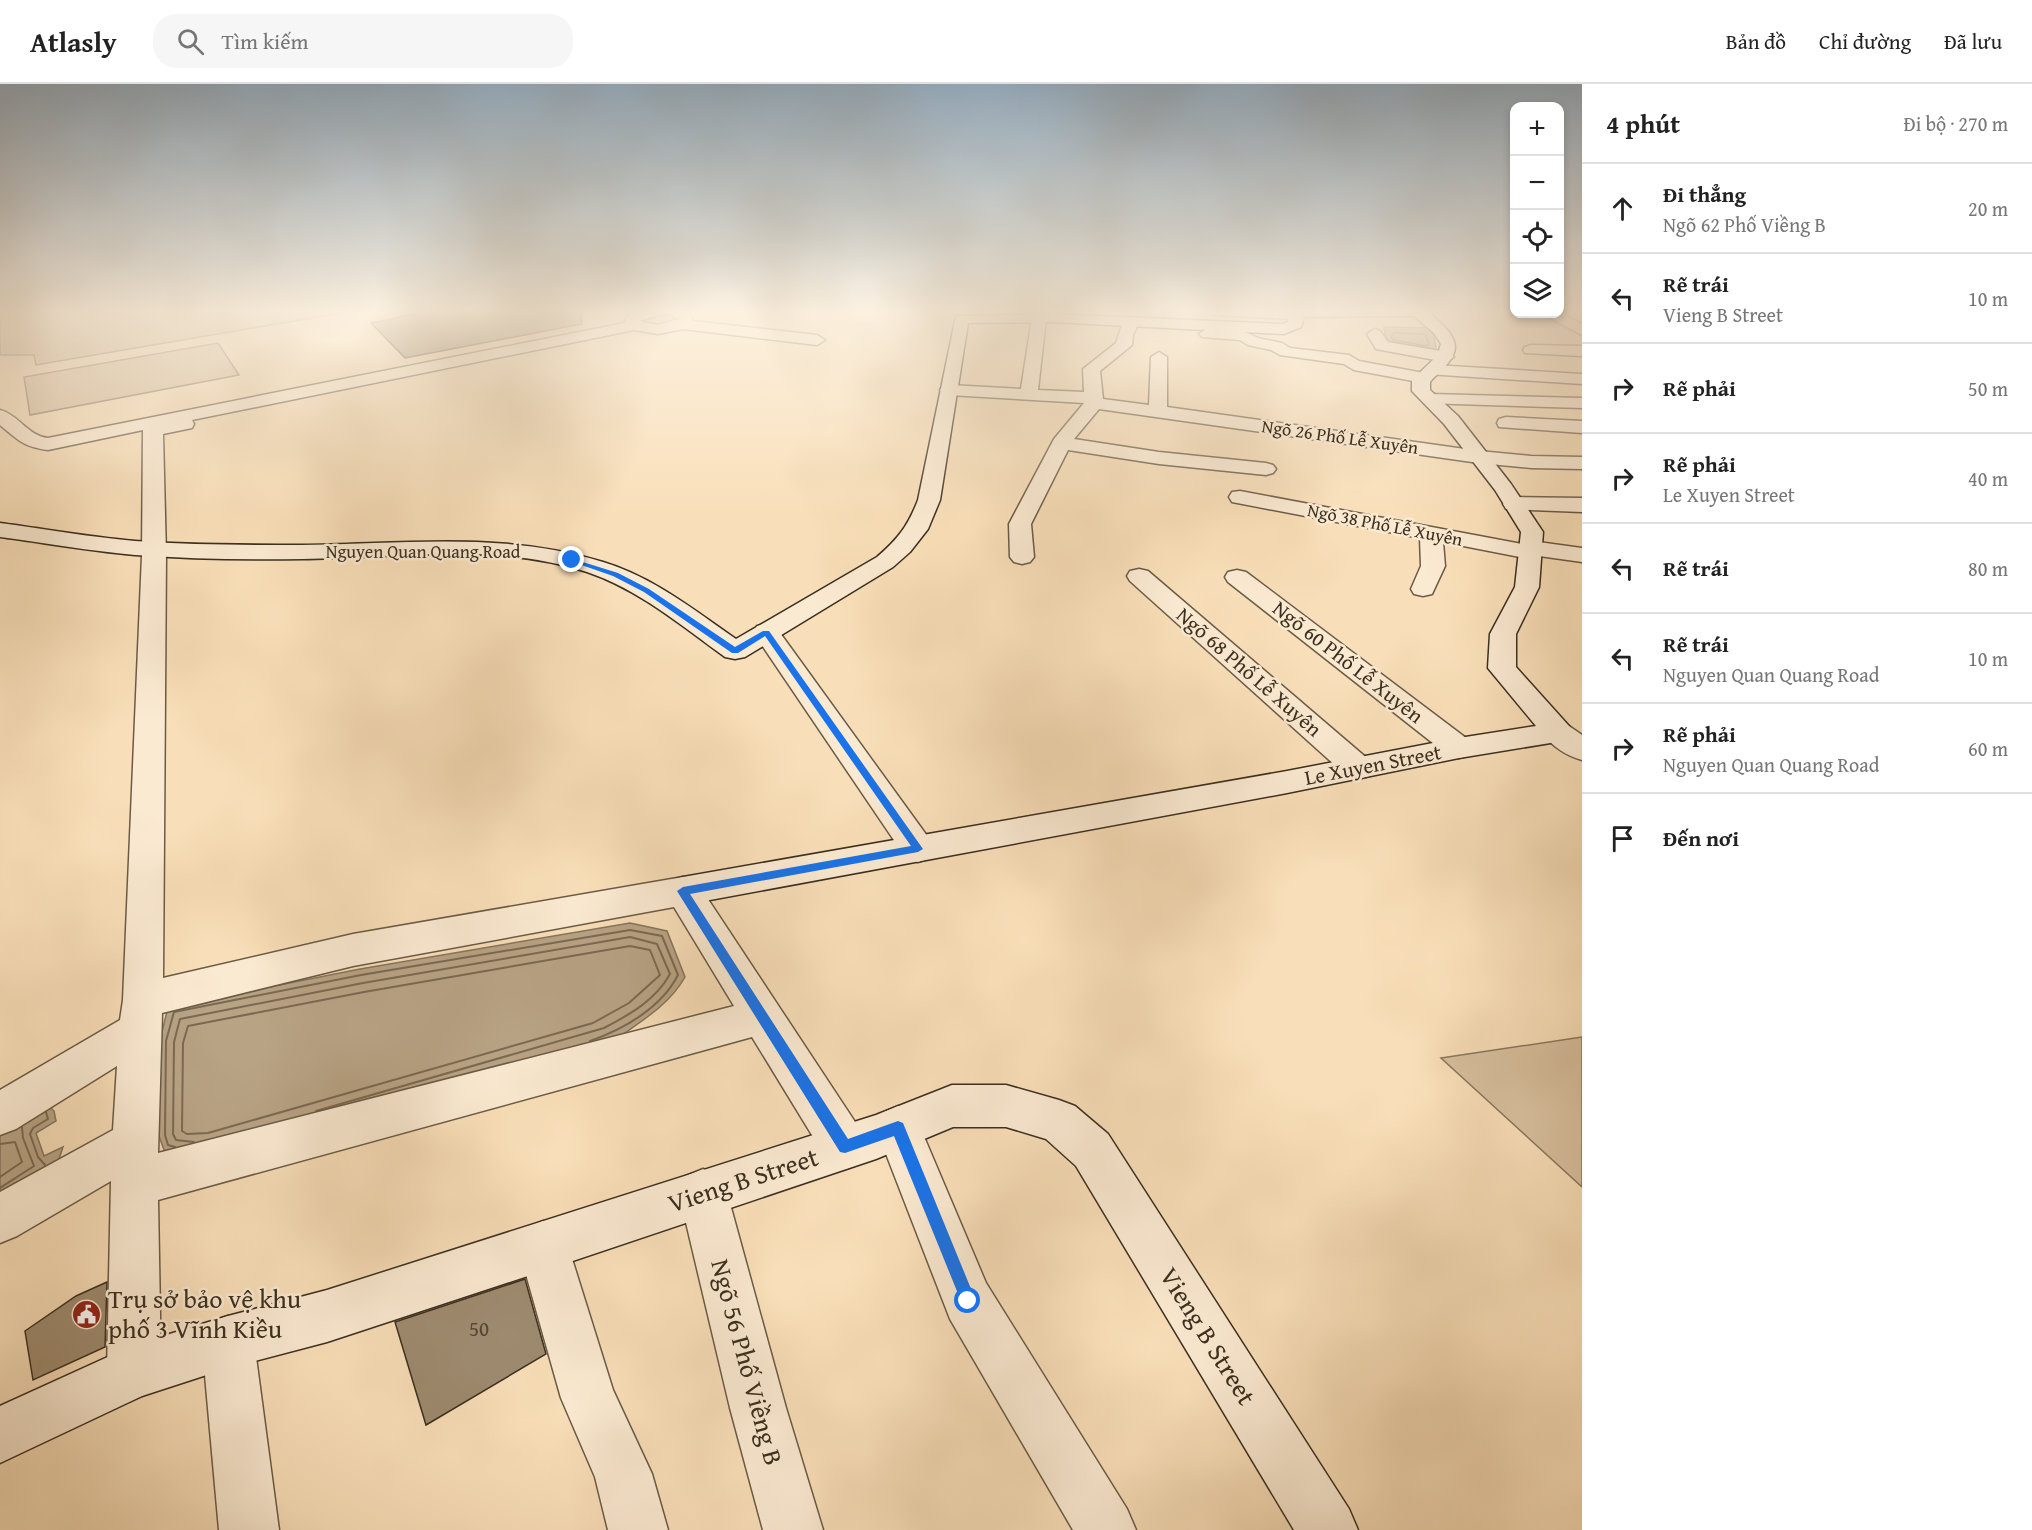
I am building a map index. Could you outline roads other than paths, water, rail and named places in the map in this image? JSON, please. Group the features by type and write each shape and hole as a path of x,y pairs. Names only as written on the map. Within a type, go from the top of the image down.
{"street":[{"path":"0,416 32,442 48,444 350,378"},
{"name":"Nguyen Quan Quang Road","path":"0,530 154,549 308,552 470,548 536,552 576,561 615,574 646,591 735,651 864,576 885,562 912,535 920,524 929,500 951,378"},
{"path":"1029,393 1031,378"},
{"path":"1022,557 1020,524 1062,443 1094,400 1092,378"},
{"path":"1158,412 1159,378"},
{"name":"Le Xuyen Street","path":"1435,378 1471,421 1479,457 1506,492 1532,532 1527,587 1503,634 1502,668 1574,738"},
{"path":"1447,378 1582,403"},
{"path":"1556,378 1582,379"},
{"name":"Ngõ 26 Phố Lễ Xuyên","path":"949,390 1029,393 1094,400 1158,412 1479,457 1531,462 1582,463"},
{"path":"1471,421 1582,427"},
{"path":"135,1372 135,1162 154,549 153,430 185,424"},
{"path":"1062,443 1159,458 1266,469"},
{"path":"1506,492 1582,482"},
{"path":"1506,492 1582,505"},
{"name":"Ngõ 38 Phố Lễ Xuyên","path":"1240,496 1431,533 1531,550 1582,555"},
{"path":"1423,589 1433,566 1431,533"},
{"name":"Ngõ 68 Phố Lễ Xuyên","path":"1139,576 1358,768"},
{"name":"Ngõ 60 Phố Lễ Xuyên","path":"1237,577 1460,748"},
{"path":"766,632 918,849"},
{"name":"Le Xuyen Street","path":"0,1114 141,1015 353,950 918,849 1460,748 1574,738"},
{"path":"683,891 845,1147"},
{"path":"0,1219 135,1162 763,1016"},
{"name":"Vieng B Street","path":"0,1436 135,1372 228,1341 327,1316 543,1246 845,1147 952,1106 1006,1106 1059,1121 1092,1150 1328,1530"},
{"path":"898,1128 968,1301 1106,1530"},
{"name":"Ngõ 56 Phố Viềng B","path":"703,1193 758,1408 793,1530"},
{"path":"543,1246 588,1398 623,1474 638,1530"},
{"path":"228,1341 249,1530"}],"water":[{"path":"630,923 667,931 685,977 664,1003 619,1037 184,1156 164,1150 159,1136 160,1040 168,1007 360,969"},
{"path":"47,1104 54,1111 56,1121 36,1133 44,1156 63,1147 58,1162 0,1204 0,1123"}],"place":[{"name":"Trụ sở bảo vệ khu phố 3 Vĩnh Kiều","path":"87,1314"}]}
